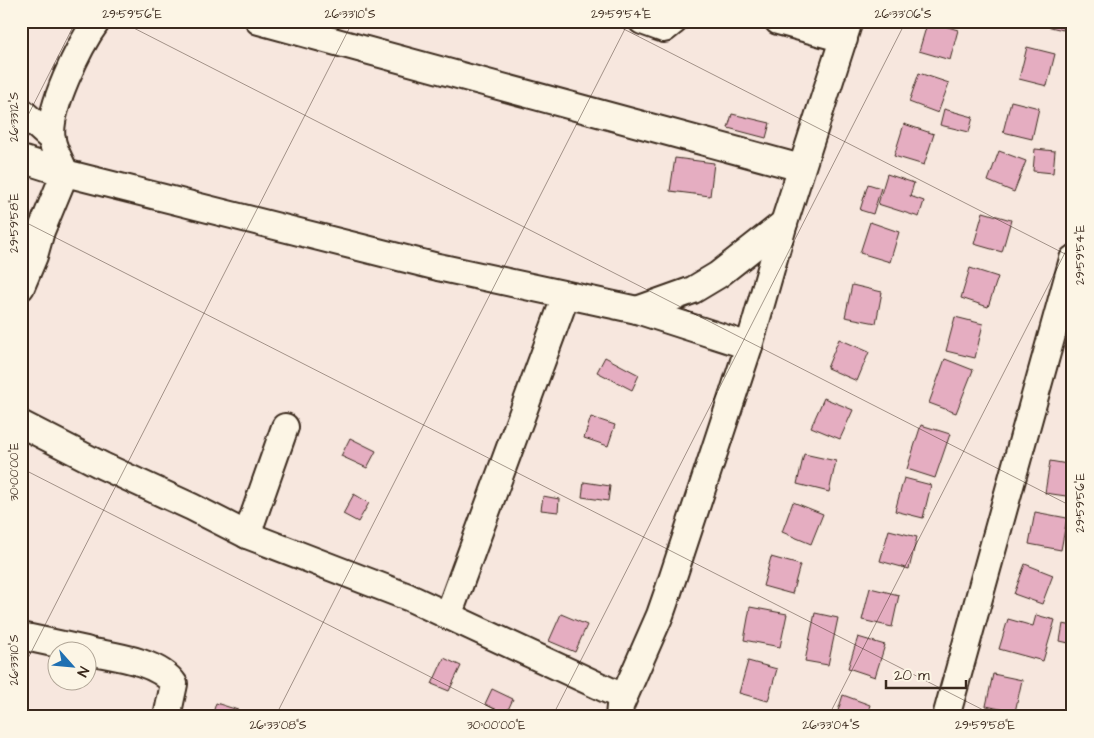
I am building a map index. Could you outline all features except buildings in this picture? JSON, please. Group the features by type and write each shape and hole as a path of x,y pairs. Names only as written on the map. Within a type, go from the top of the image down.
{"street":[{"path":"21,287 34,256 41,231 65,173 52,139 54,112 62,86 88,34 97,21"},
{"path":"259,21 802,168"},
{"path":"642,21 664,29 674,21"},
{"path":"21,424 103,466 247,535 408,597 621,707 660,615 748,346 784,223 846,30 778,21"},
{"path":"21,111 52,139"},
{"path":"21,159 65,173 438,267 637,310 748,346"},
{"path":"637,310 667,301 693,290 718,275 784,223"},
{"path":"946,717 1073,259"},
{"path":"448,616 566,295"},
{"path":"247,535 285,427"},
{"path":"21,636 48,642"},
{"path":"98,653 141,662 169,676 174,684 167,717"}]}
